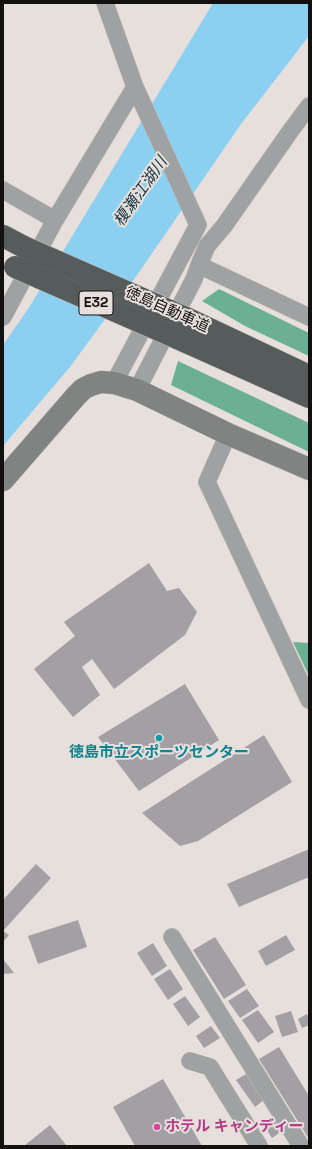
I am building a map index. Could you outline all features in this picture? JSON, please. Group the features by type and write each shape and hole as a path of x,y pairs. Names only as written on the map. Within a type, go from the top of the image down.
{"highway":[{"name":"徳島自動車道","path":"3,236 24,247 186,318 309,376"},
{"name":"徳島自動車道","path":"9,264 309,397"}],"street":[{"path":"105,3 135,87 198,225 114,383"},
{"path":"5,311 55,220 135,87"},
{"path":"136,390 194,279 207,246 224,226 288,133 309,106"},
{"path":"3,190 55,220"},
{"path":"199,265 309,317"},
{"path":"3,480 76,396 83,389 101,382 114,383 136,390 228,434 309,469"},
{"path":"228,434 207,482 309,700"},
{"path":"172,937 301,1146"},
{"path":"190,1060 210,1067 259,1146"}],"green space":[{"path":"219,289 309,333 309,356 245,326 202,301"},
{"path":"178,361 309,423 309,452 171,385"},
{"path":"293,642 309,643 309,676"}],"water":[{"name":"榎瀬江湖川","path":"213,3 309,3 309,36 241,124 135,278 70,367 3,446 3,345 30,306"}],"building":[{"path":"149,563 167,591 179,588 197,612 185,635 114,689 92,659 82,667 100,695 73,717 34,669 75,636 64,622"},
{"name":"徳島市立スポーツセンター","path":"185,684 219,740 139,791 98,737"},
{"path":"264,735 292,782 198,841 180,846 142,813"},
{"path":"309,849 309,877 239,907 227,884"},
{"path":"36,864 51,878 3,931 3,900"},
{"path":"78,920 87,947 38,964 28,936"},
{"path":"3,931 9,935 3,942"},
{"path":"286,935 295,950 266,966 258,951"},
{"path":"215,937 246,985 224,999 193,950"},
{"path":"153,943 167,966 152,976 137,953"},
{"path":"3,959 14,973 3,974"},
{"path":"170,969 183,989 168,1000 154,979"},
{"path":"247,989 259,1006 240,1018 228,1001"},
{"path":"185,996 200,1017 188,1026 173,1004"},
{"path":"258,1010 274,1032 258,1043 242,1020"},
{"path":"291,1011 298,1032 282,1037 275,1016"},
{"path":"307,1014 309,1025 302,1028 298,1019"},
{"path":"211,1026 220,1038 204,1048 196,1036"},
{"path":"279,1047 309,1096 309,1139 259,1059"},
{"path":"246,1074 264,1100 255,1107 236,1080"},
{"name":"ホテル キャンディー","path":"163,1079 202,1146 135,1146 113,1107"},
{"path":"274,1120 282,1131 272,1138 264,1126"},
{"path":"50,1125 67,1146 24,1146"}],"place":[{"name":"徳島市立スポーツセンター","path":"159,738"},
{"name":"ホテル キャンディー","path":"157,1127"}]}
